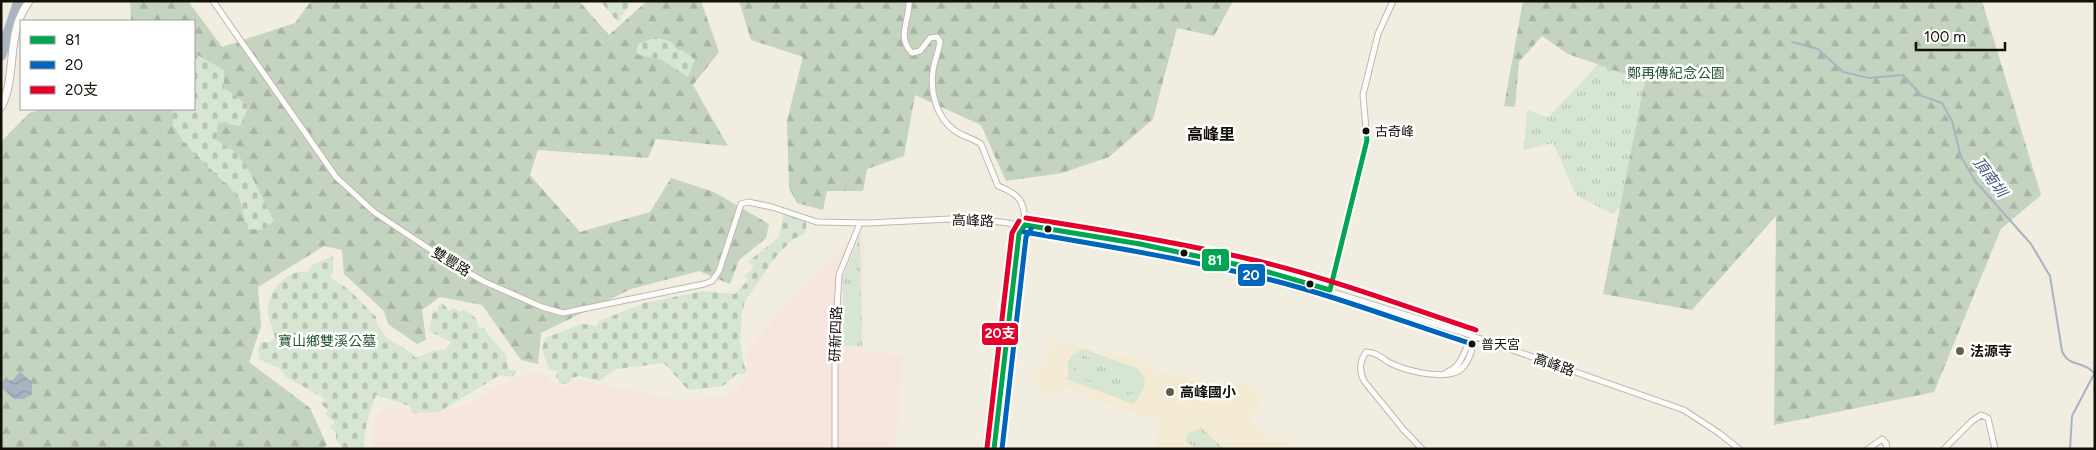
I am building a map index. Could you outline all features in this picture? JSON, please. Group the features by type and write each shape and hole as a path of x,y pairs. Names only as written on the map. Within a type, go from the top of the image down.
{"street":[{"path":"1,107 9,74 16,30 21,14 29,1"},
{"name":"雙豐路","path":"213,1 336,177 374,212 449,262 486,282 542,306 563,312 712,281 719,272 741,204"},
{"path":"909,1 903,35 904,46 912,53 920,51 930,38 937,37 940,41 939,53 933,69 932,94 947,124 955,131 981,144 998,186 1013,192 1025,211 1024,225 1026,235 1001,449"},
{"path":"1330,290 1367,140 1363,95 1378,34 1393,1"},
{"name":"高峰路","path":"741,204 748,202 772,207 818,222 860,223 950,220 1001,222 1140,244 1240,265 1330,290 1474,337 1684,410 1740,449"},
{"name":"研新四路","path":"835,449 835,342 839,275 860,223"},
{"path":"994,449 1019,234 1024,225"},
{"path":"1422,449 1364,382 1361,374 1362,358 1366,352 1372,352 1392,364 1423,373 1439,375 1453,370 1460,365 1468,343 1474,337"},
{"path":"1944,449 1972,421 1981,416 1988,418 1995,449"},
{"path":"1868,449 1882,439 1886,443 1887,449"}],"shaded area":[{"path":"863,229 864,351 903,355 895,449 368,449 373,445 375,417 387,406 400,411 400,404 408,408 409,412 468,405 489,391 521,375 544,373 552,385 564,387 576,380 671,399 725,398 739,389 748,377 746,351 792,300"},
{"name":"高峰國小","path":"1054,342 1135,358 1149,369 1208,383 1243,382 1259,388 1263,397 1259,407 1251,417 1251,421 1273,440 1290,445 1293,449 1155,449 1160,422 1064,387 1054,400 1032,385"}],"green space":[{"path":"130,1 188,1 222,47 295,23 311,1 579,1 609,35 647,1 701,1 719,52 693,85 728,146 656,139 648,158 538,150 530,175 580,232 650,212 671,178 714,192 769,224 766,238 739,260 730,284 699,271 631,289 541,333 538,364 521,360 482,305 440,297 422,310 426,340 417,344 388,324 384,311 344,274 342,250 324,246 258,287 261,326 249,362 310,408 327,445 322,449 1,449 1,142 29,113 40,110 195,110 195,20 131,20"},
{"path":"600,1 632,1 618,22"},
{"path":"739,1 1233,1 1214,36 1177,28 1153,119 1109,157 1062,173 1006,181 981,125 915,95 904,156 867,169 863,191 827,191 823,210 797,203 789,188 787,121 803,57 751,40"},
{"path":"1523,1 1982,1 2041,195 2001,229 1934,392 1774,425 1776,216 1692,310 1603,294 1645,81 1568,54 1542,36 1519,62 1515,107 1504,106"},
{"name":"鄭再傳紀念公園","path":"1651,1 1728,114 1612,214 1576,195 1553,143 1524,150 1527,110 1548,117 1584,80"},
{"path":"656,37 672,42 677,49 684,51 695,59 688,77 662,60 636,54 638,44"},
{"path":"195,54 224,70 224,88 249,106 240,126 218,122 216,140 234,151 246,165 274,221 263,230 247,229 239,197 184,143 173,125 172,110 195,110"},
{"path":"784,212 806,219 806,231 803,235 793,239 777,255 745,301 740,341 744,365 747,371 745,374 737,374 723,386 688,390 664,363 618,369 612,371 599,381 579,376 572,378 569,383 560,384 556,376 558,371 549,369 542,349 545,338 582,324 596,327 599,321 644,303 703,291 735,294 748,280 744,275 750,272 754,266 748,262 779,237"},
{"path":"860,237 862,346 844,346 843,276"},
{"name":"寶山鄉雙溪公墓","path":"333,256 333,272 330,277 348,289 376,317 377,325 387,338 410,352 416,358 435,350 446,350 451,342 429,331 433,310 438,312 438,307 442,303 449,311 453,308 461,312 464,310 474,317 478,327 484,328 506,354 508,370 517,370 512,377 500,375 439,412 412,413 410,406 376,395 367,421 363,447 361,449 343,449 336,439 336,433 329,427 335,423 326,414 328,410 320,403 325,400 286,377 279,368 260,360 258,350 261,342 270,342 275,339 268,308 269,301 276,287 281,281 294,273 308,272 312,265"},
{"path":"845,286 859,286 859,341 845,341"},
{"path":"1084,349 1138,369 1144,377 1145,386 1134,404 1066,379 1069,374 1068,361","holes":["1083,355 1134,374 1138,382 1138,388 1133,394 1124,396 1080,378 1073,369 1074,362"]},
{"path":"1083,355 1134,374 1138,382 1136,391 1133,394 1124,396 1080,378 1073,369 1074,362"},
{"path":"1200,427 1223,448 1228,449 1199,449 1186,442 1188,433 1198,430"}],"water":[{"path":"20,371 32,383 32,394 24,399 14,399 1,387 1,382 13,380"}],"waterway":[{"path":"1,55 19,1"},
{"name":"頂南圳","path":"1792,42 1818,49 1843,72 1869,78 1903,75 1922,96 1942,103 1952,121 1961,157 1976,182 2031,244 2050,276 2062,351 2068,360 2085,366 2094,373"},
{"path":"2070,449 2072,416 2094,374"}],"transit line":[{"name":"81","path":"1330,290 1367,140 1366,131"},
{"name":"20支","path":"1026,218 1143,237 1258,261 1341,284 1476,330"},
{"name":"20支","path":"987,448 1012,233 1019,221"},
{"name":"81","path":"1025,225 1140,244 1258,269 1330,290"},
{"name":"81","path":"994,449 1019,234 1025,225"},
{"name":"20","path":"1002,449 1026,237 1031,229"},
{"name":"20","path":"1024,232 1111,247 1255,276 1337,299 1472,344"}],"place":[{"name":"古奇峰","path":"1366,131"},
{"name":"普天宮","path":"1472,344"},
{"name":"法源寺","path":"1960,351"},
{"name":"高峰國小","path":"1170,392"}],"district":[{"name":"高峰里","path":"1211,134"}]}
